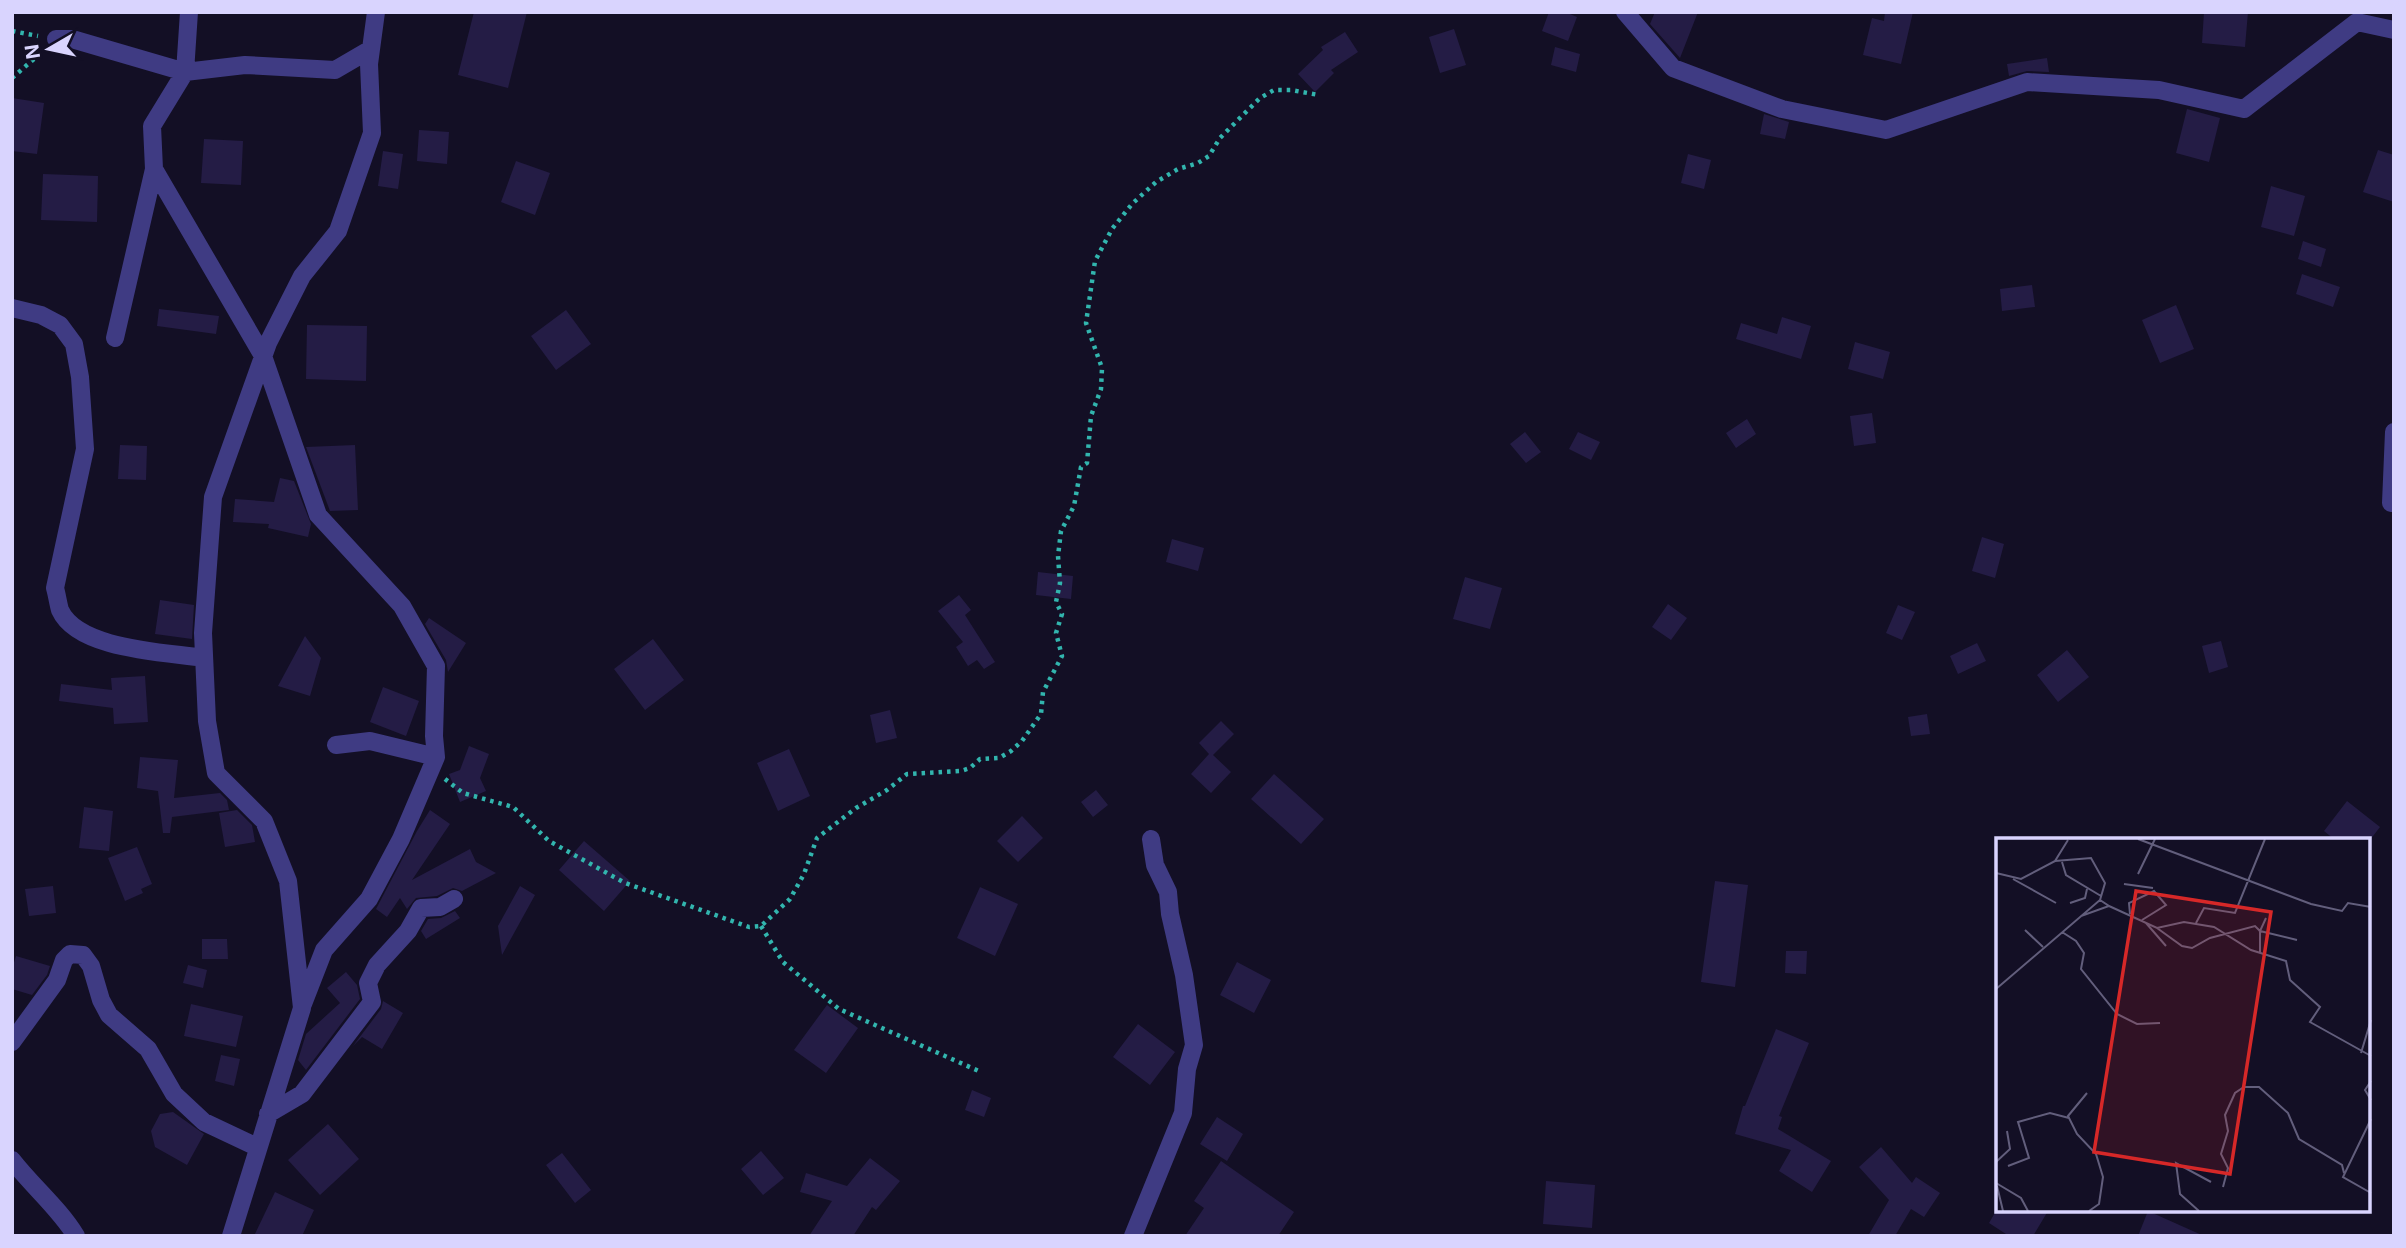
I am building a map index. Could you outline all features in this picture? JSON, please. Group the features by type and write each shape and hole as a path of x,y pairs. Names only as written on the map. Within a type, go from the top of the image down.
{"street":[{"path":"115,338 154,169 152,126 185,72 189,12"},
{"path":"302,1008 288,881 264,821 216,773 207,721 203,633 213,497 263,356 302,276 338,231 372,133 369,64 376,12"},
{"path":"1625,12 1673,68 1782,109 1886,130 2027,82 2159,90 2244,109 2357,22 2394,30"},
{"path":"56,39 72,39 185,72 245,65 335,70 371,49"},
{"path":"154,169 263,356 318,514 402,606 436,666 433,762 401,839 369,899 324,950 302,1008 231,1236"},
{"path":"12,308 41,315 60,325 75,344 85,449 55,589 61,611 76,628 107,643 204,658"},
{"path":"2394,432 2390,503 2394,503"},
{"path":"336,745 370,741 433,762"},
{"path":"1133,1236 1183,1113 1187,1069 1194,1045 1168,892 1155,864 1151,839"},
{"path":"268,1114 302,1094 372,1002 368,983 377,965 408,931 421,908 440,907 454,899"},
{"path":"12,1042 57,980 64,960 70,954 83,955 91,966 101,1000 109,1015 148,1049 174,1094 204,1122 257,1147"},
{"path":"12,1160 68,1222 76,1236"}],"path":[{"path":"12,31 56,39"},
{"path":"12,78 56,39"},
{"path":"433,762 464,793 513,807 549,841 625,883 749,927 761,926 790,899 804,874 817,838 835,822 887,790 907,774 961,771 970,768 980,759 999,758 1011,751 1022,741 1041,714 1043,692 1062,656 1056,633 1062,614 1056,601 1060,583 1061,531 1074,506 1081,467 1087,463 1091,416 1101,389 1102,368 1086,323 1095,261 1112,229 1132,204 1156,182 1209,156 1220,138 1260,98 1274,90 1319,95"},
{"path":"761,926 783,962 839,1009 981,1072"}],"building":[{"path":"474,12 527,12 508,88 458,75"},
{"path":"1549,12 1565,12 1577,17 1568,41 1542,31"},
{"path":"1655,12 1698,12 1680,58 1650,24"},
{"path":"1885,12 1913,12 1901,64 1863,55 1872,18 1884,21"},
{"path":"2204,12 2248,12 2245,47 2202,43"},
{"path":"1454,29 1466,65 1440,73 1429,37"},
{"path":"1345,32 1358,52 1331,70 1334,73 1315,92 1298,74 1323,50 1321,47"},
{"path":"1555,47 1580,54 1576,72 1551,65"},
{"path":"2047,58 2049,72 2027,71 2009,76 2007,64"},
{"path":"12,98 44,103 37,154 12,151"},
{"path":"2187,109 2220,118 2209,162 2176,153"},
{"path":"1764,114 1789,122 1785,139 1760,134"},
{"path":"419,130 449,132 447,164 417,161"},
{"path":"204,139 243,141 241,185 201,183"},
{"path":"2378,150 2394,155 2394,202 2363,192"},
{"path":"383,151 403,154 398,189 378,186"},
{"path":"1688,154 1711,160 1704,189 1681,183"},
{"path":"516,161 550,173 535,215 501,202"},
{"path":"43,174 98,176 97,222 41,220"},
{"path":"2271,186 2305,196 2294,236 2261,227"},
{"path":"2303,241 2326,249 2321,267 2298,259"},
{"path":"2302,274 2340,287 2333,307 2296,294"},
{"path":"2032,285 2035,307 2002,311 2000,289"},
{"path":"2176,305 2194,349 2160,363 2142,320"},
{"path":"159,309 219,316 216,334 157,326"},
{"path":"566,310 591,344 556,370 531,336"},
{"path":"1782,317 1811,326 1801,359 1736,339 1741,323 1777,334"},
{"path":"307,325 367,326 366,381 306,379"},
{"path":"1855,342 1890,352 1883,379 1848,369"},
{"path":"1872,413 1876,443 1854,446 1850,416"},
{"path":"1747,419 1756,434 1736,448 1726,433"},
{"path":"1525,432 1541,452 1526,463 1510,444"},
{"path":"1578,432 1600,442 1591,460 1569,449"},
{"path":"120,445 147,446 146,480 118,479"},
{"path":"355,445 358,510 330,511 306,447"},
{"path":"280,478 294,481 311,524 308,537 268,528 269,524 233,522 235,499 274,502"},
{"path":"1982,537 2004,544 1995,578 1972,571"},
{"path":"1172,539 1204,548 1198,571 1166,562"},
{"path":"1038,572 1073,576 1071,599 1036,595"},
{"path":"1465,577 1502,588 1490,629 1453,619"},
{"path":"959,595 971,610 965,615 995,662 984,669 977,660 968,666 956,647 963,642 938,611"},
{"path":"160,600 194,605 192,639 155,634"},
{"path":"1668,604 1687,618 1671,640 1652,627"},
{"path":"1898,605 1915,612 1902,640 1886,633"},
{"path":"429,618 466,643 448,672 446,660 425,624"},
{"path":"305,636 321,658 310,696 278,686"},
{"path":"653,639 684,680 645,710 614,669"},
{"path":"2221,641 2228,667 2209,673 2202,646"},
{"path":"1977,643 1986,661 1958,674 1950,656"},
{"path":"2067,650 2089,677 2058,702 2037,675"},
{"path":"145,676 148,722 114,724 113,708 59,701 61,684 112,690 111,678"},
{"path":"383,687 419,701 406,736 370,722"},
{"path":"890,710 897,738 876,743 870,715"},
{"path":"1927,714 1930,734 1911,736 1908,717"},
{"path":"1221,721 1234,734 1213,755 1231,772 1211,793 1191,774 1209,754 1199,743"},
{"path":"469,746 489,754 480,778 486,791 460,802 449,774 460,770"},
{"path":"789,749 810,796 778,811 757,763"},
{"path":"140,757 178,760 174,798 220,793 227,800 229,810 172,817 170,833 163,833 158,791 137,788"},
{"path":"1274,774 1324,819 1301,844 1251,799"},
{"path":"1096,790 1108,805 1093,817 1081,802"},
{"path":"2347,801 2380,827 2371,839 2333,838 2324,831"},
{"path":"84,807 113,811 109,851 79,848"},
{"path":"237,810 252,825 255,842 225,847 219,813"},
{"path":"430,810 450,824 412,880 470,849 476,862 496,873 462,891 453,888 437,896 416,898 407,909 400,898 387,917 376,909"},
{"path":"1022,816 1043,838 1018,862 997,841"},
{"path":"584,841 630,881 604,911 559,870"},
{"path":"137,847 152,884 141,889 143,893 125,901 108,858"},
{"path":"1715,881 1748,885 1735,987 1701,982"},
{"path":"53,886 56,913 29,916 25,889"},
{"path":"520,886 535,895 502,955 498,926"},
{"path":"980,887 1018,904 995,956 957,938"},
{"path":"455,911 460,918 426,939 421,931 428,919 441,918"},
{"path":"202,939 227,939 228,959 202,959"},
{"path":"1786,951 1807,951 1806,974 1785,973"},
{"path":"16,956 50,966 47,975 32,995 12,989 12,969"},
{"path":"1237,962 1271,980 1254,1013 1220,995"},
{"path":"188,965 207,970 203,988 183,983"},
{"path":"346,972 357,985 360,999 306,1070 298,1060 306,1034 340,1003 327,988"},
{"path":"383,1001 403,1013 382,1049 362,1037 353,1046 381,1009"},
{"path":"191,1004 243,1016 236,1047 184,1036"},
{"path":"827,1005 858,1028 826,1073 794,1050"},
{"path":"1138,1024 1175,1052 1150,1085 1113,1057"},
{"path":"1776,1029 1809,1043 1779,1116 1782,1117 1778,1129 1831,1161 1812,1192 1779,1171 1791,1150 1735,1134 1743,1106"},
{"path":"221,1055 240,1059 234,1086 215,1081"},
{"path":"972,1090 991,1098 984,1117 965,1110"},
{"path":"173,1112 204,1134 187,1165 155,1147 151,1131 160,1114"},
{"path":"1217,1117 1243,1134 1227,1161 1200,1144"},
{"path":"328,1124 359,1159 320,1195 288,1160"},
{"path":"1881,1147 1912,1183 1916,1177 1940,1193 1924,1217 1911,1209 1895,1236 1868,1236 1889,1200 1859,1167"},
{"path":"761,1151 784,1178 763,1195 741,1169"},
{"path":"562,1153 591,1190 575,1203 546,1165"},
{"path":"870,1158 900,1181 876,1210 872,1207 853,1236 809,1236 832,1201 800,1192 806,1173 847,1186"},
{"path":"1221,1161 1294,1212 1278,1236 1185,1236 1204,1208 1194,1201"},
{"path":"1546,1181 1595,1185 1592,1228 1543,1224"},
{"path":"275,1192 314,1210 302,1236 254,1236"},
{"path":"1996,1211 2047,1213 2033,1236 2009,1236 1989,1223"},
{"path":"2147,1213 2152,1213 2204,1236 2138,1236"}]}
